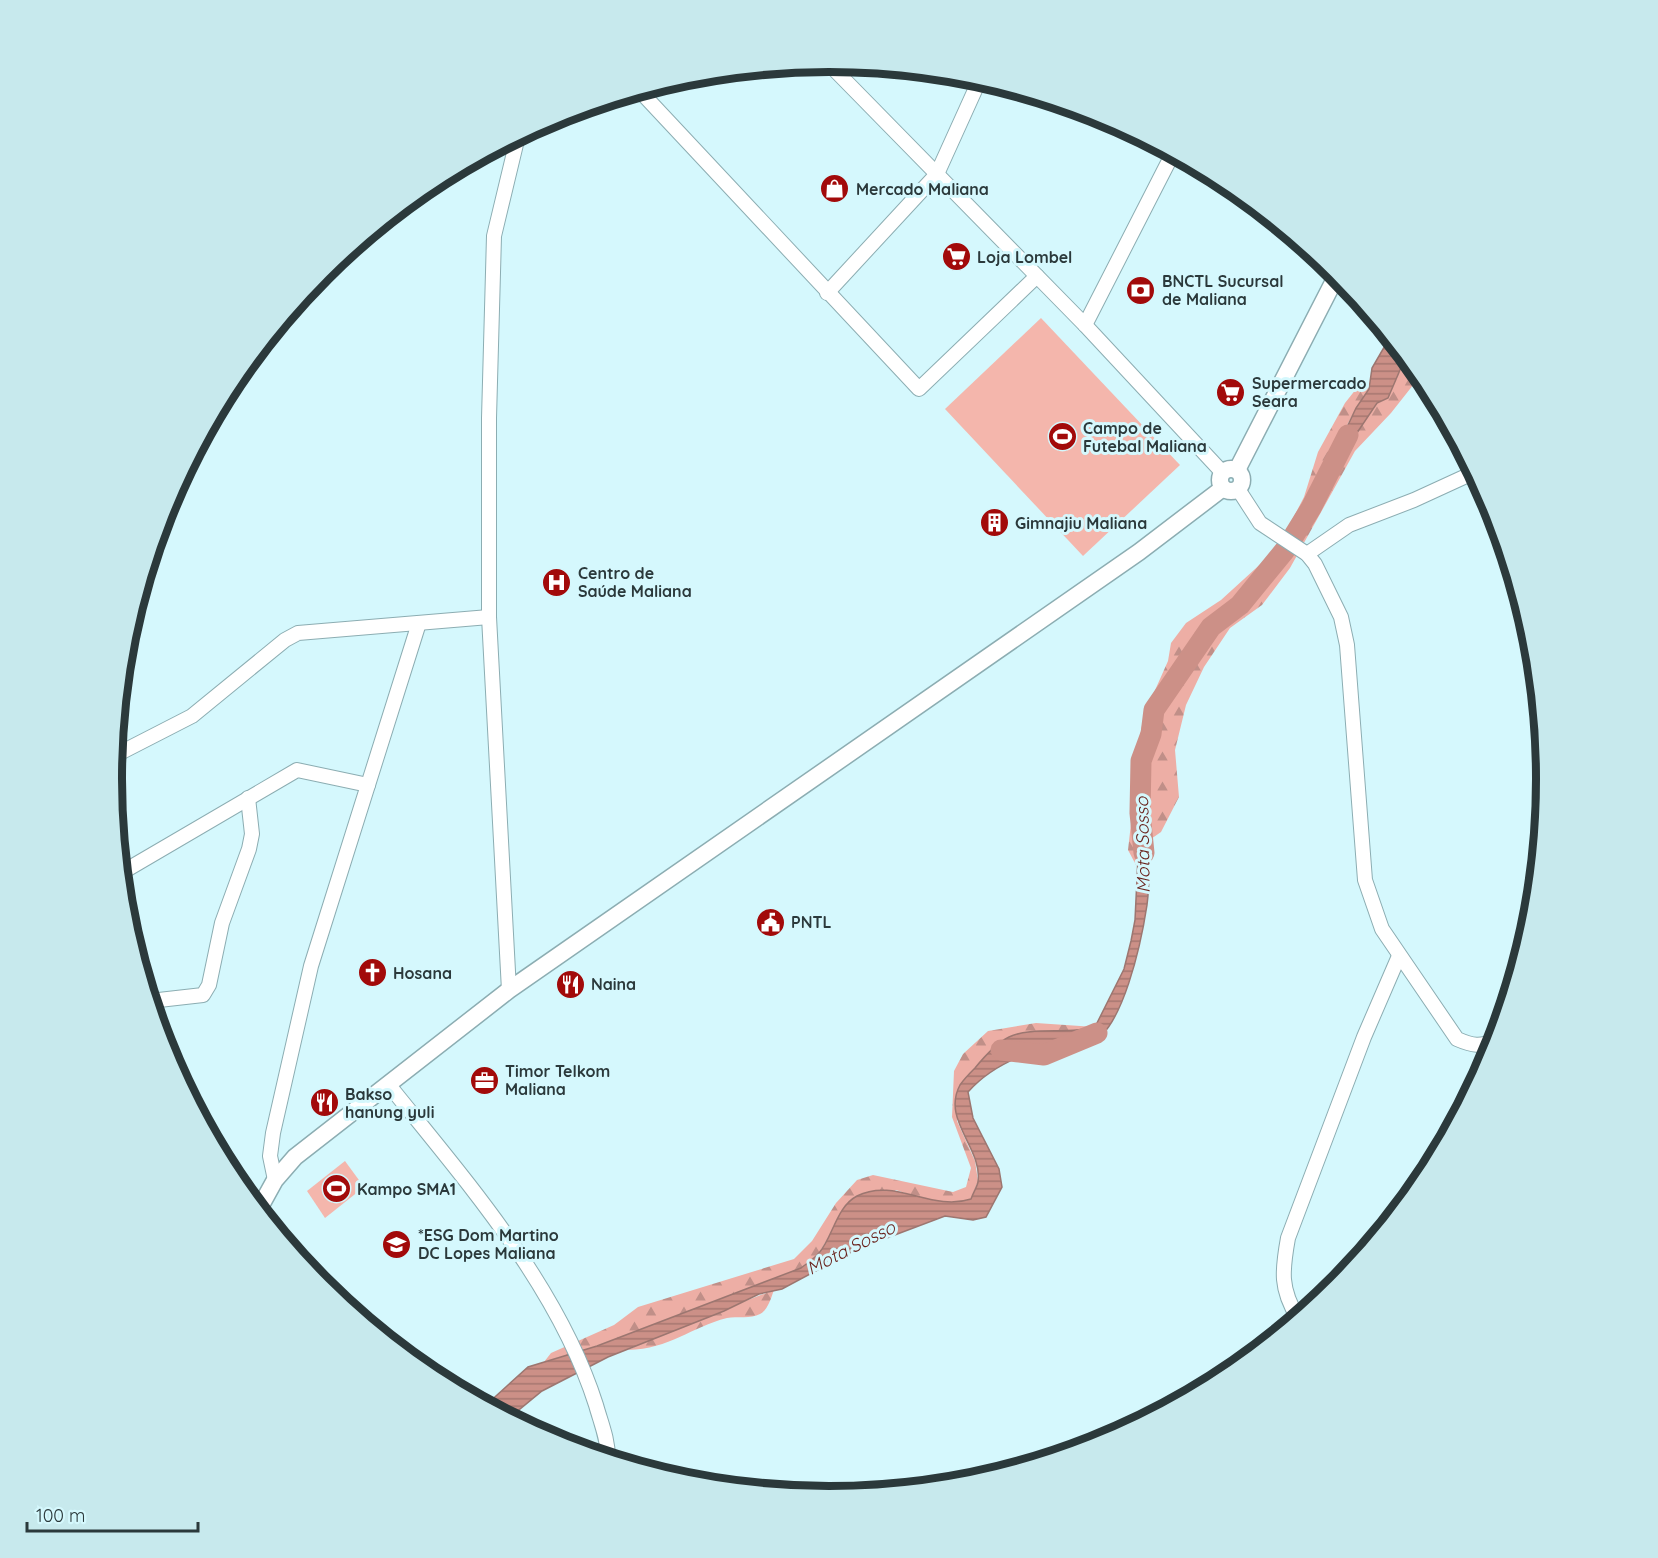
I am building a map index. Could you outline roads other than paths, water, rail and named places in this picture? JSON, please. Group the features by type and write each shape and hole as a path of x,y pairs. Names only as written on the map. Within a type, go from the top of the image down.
{"main road":[{"path":"263,1202 275,1180 295,1157 509,990 1139,552 1230,480 1333,283"}],"street":[{"path":"837,72 1085,325 1230,480 1260,523 1307,554 1321,574 1341,617 1347,645 1365,880 1382,929 1457,1039 1472,1045 1484,1045"},
{"path":"827,292 938,174 976,88"},
{"path":"646,96 919,388 1036,276"},
{"path":"509,990 489,617 489,418 494,236 516,145"},
{"path":"1085,325 1169,160"},
{"path":"1307,554 1348,525 1414,501 1467,476"},
{"path":"123,751 192,716 285,640 298,633 489,617"},
{"path":"275,1180 270,1156 273,1133 311,966 419,623"},
{"path":"128,869 297,770 368,785"},
{"path":"158,1000 203,995 209,985 222,923 249,849 252,834 248,798"},
{"path":"1294,1312 1287,1301 1283,1285 1283,1264 1288,1238 1364,1037 1399,956"},
{"path":"388,1084 460,1174 540,1285 590,1385 608,1450"}],"water":[{"path":"1386,344 1402,365 1388,398 1377,403 1336,464 1335,453 1356,408 1369,389 1372,368"},
{"path":"1146,808 1149,869 1147,905 1129,983 1111,1023 1100,1037 1088,1044 1060,1045 1010,1061 988,1074 968,1092 973,1118 999,1169 1002,1187 986,1217 973,1220 945,1216 855,1250 782,1289 759,1294 724,1311 608,1357 542,1391 515,1413 492,1400 528,1367 597,1346 801,1268 819,1253 844,1207 857,1196 871,1191 885,1190 942,1201 956,1202 971,1199 978,1182 978,1170 956,1110 956,1098 960,1085 990,1051 1009,1037 1028,1032 1095,1027 1124,969 1131,941 1135,920 1139,837"}],"waterway":[{"name":"Mota Sosso","path":"1144,853 1140,813 1141,761 1151,734 1154,710 1211,627 1240,605 1285,550 1311,508 1348,435"},
{"name":"Mota Sosso","path":"1001,1050 1044,1055 1097,1033"}],"place":[{"name":"Mercado Maliana","path":"835,189"},
{"name":"Loja Lombel","path":"956,257"},
{"name":"BNCTL Sucursal de Maliana","path":"1141,290"},
{"name":"Supermercado Seara","path":"1231,392"},
{"name":"Campo de Futebal Maliana","path":"1062,437"},
{"name":"Gimnajiu Maliana","path":"994,523"},
{"name":"Centro de Saúde Maliana","path":"557,582"},
{"name":"PNTL","path":"770,922"},
{"name":"Hosana","path":"372,973"},
{"name":"Naina","path":"570,984"},
{"name":"Timor Telkom Maliana","path":"484,1080"},
{"name":"Bakso hanung yuli","path":"324,1103"},
{"name":"Kampo SMA1","path":"336,1189"},
{"name":"*ESG Dom Martino DC Lopes Maliana","path":"397,1244"}]}
